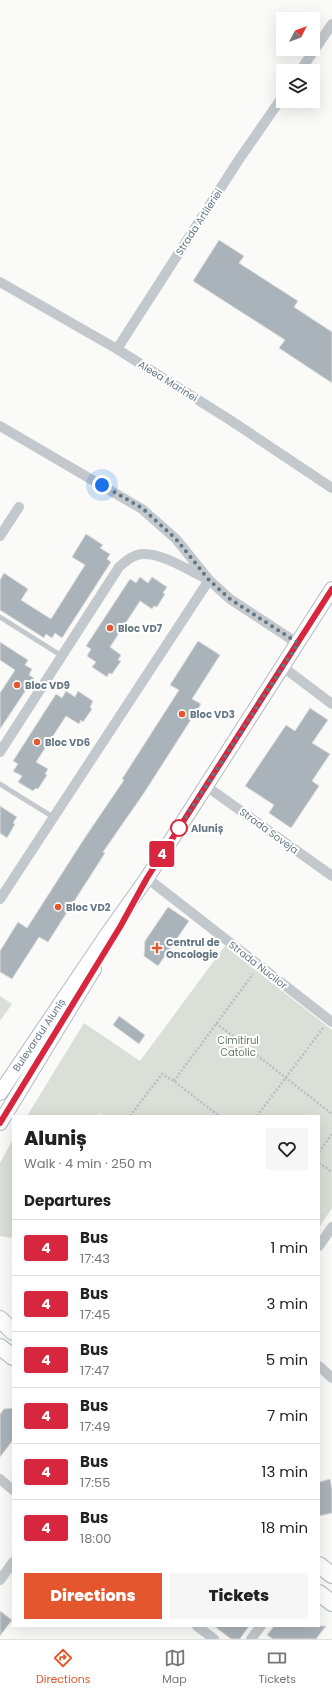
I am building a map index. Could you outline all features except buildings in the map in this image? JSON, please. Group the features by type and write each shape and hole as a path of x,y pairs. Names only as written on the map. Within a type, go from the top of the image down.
{"main road":[{"name":"Bulevardul Aluniș","path":"0,1093 147,878 332,589"},
{"name":"Bulevardul Aluniș","path":"0,1123 112,940 147,878"},
{"path":"0,1319 12,1331"},
{"path":"0,1347 12,1356"},
{"path":"320,1566 332,1575"},
{"path":"320,1594 332,1603"}],"street":[{"path":"305,64 332,24"},
{"name":"Strada Artileriei","path":"117,349 238,162 276,106"},
{"name":"Aleea Marinei","path":"0,282 117,349 230,420 332,488"},
{"path":"0,426 142,508 176,539 209,580 230,599 298,643"},
{"path":"0,536 19,507"},
{"path":"0,752 119,567 131,557 143,554 158,556 209,580"},
{"path":"0,899 209,580"},
{"path":"283,667 332,704"},
{"name":"Strada Soveja","path":"206,786 332,876"},
{"name":"Strada Nucilor","path":"147,878 332,1022"},
{"path":"320,1245 332,1227"},
{"path":"320,1367 332,1378"},
{"path":"0,1479 12,1489"},
{"path":"0,1580 12,1563"},
{"path":"197,1627 214,1639"},
{"path":"251,1639 260,1627"}],"lane":[{"path":"0,617 62,656"},
{"path":"0,784 53,818"}],"path":[{"path":"174,1081 253,973"},
{"path":"216,1023 332,1114"},
{"path":"258,1115 323,1028"},
{"path":"131,1115 162,1074 174,1081 218,1115"},
{"path":"320,1151 332,1134"},
{"path":"320,1164 332,1172"}],"green space":[{"name":"Cimitirul Catolic","path":"225,946 332,1030 332,1208 320,1226 320,1115 100,1115 105,1108 99,1115 28,1115 84,1023 140,1061"},
{"path":"0,996 12,1004 0,1021"},
{"path":"12,1141 11,1238 0,1236 0,1163"}],"bus line":[{"name":"4","path":"0,1123 120,927 147,878 332,589"}],"place":[{"name":"Bloc VD7","path":"110,628"},
{"name":"Bloc VD9","path":"17,685"},
{"name":"Bloc VD3","path":"182,714"},
{"name":"Bloc VD6","path":"37,742"},
{"name":"Aluniș","path":"179,828"},
{"name":"Bloc VD2","path":"58,907"},
{"name":"Centrul de Oncologie","path":"157,948"}],"route":[{"path":"102,485 142,508 176,539 209,580 230,599 298,643 179,828"}]}
